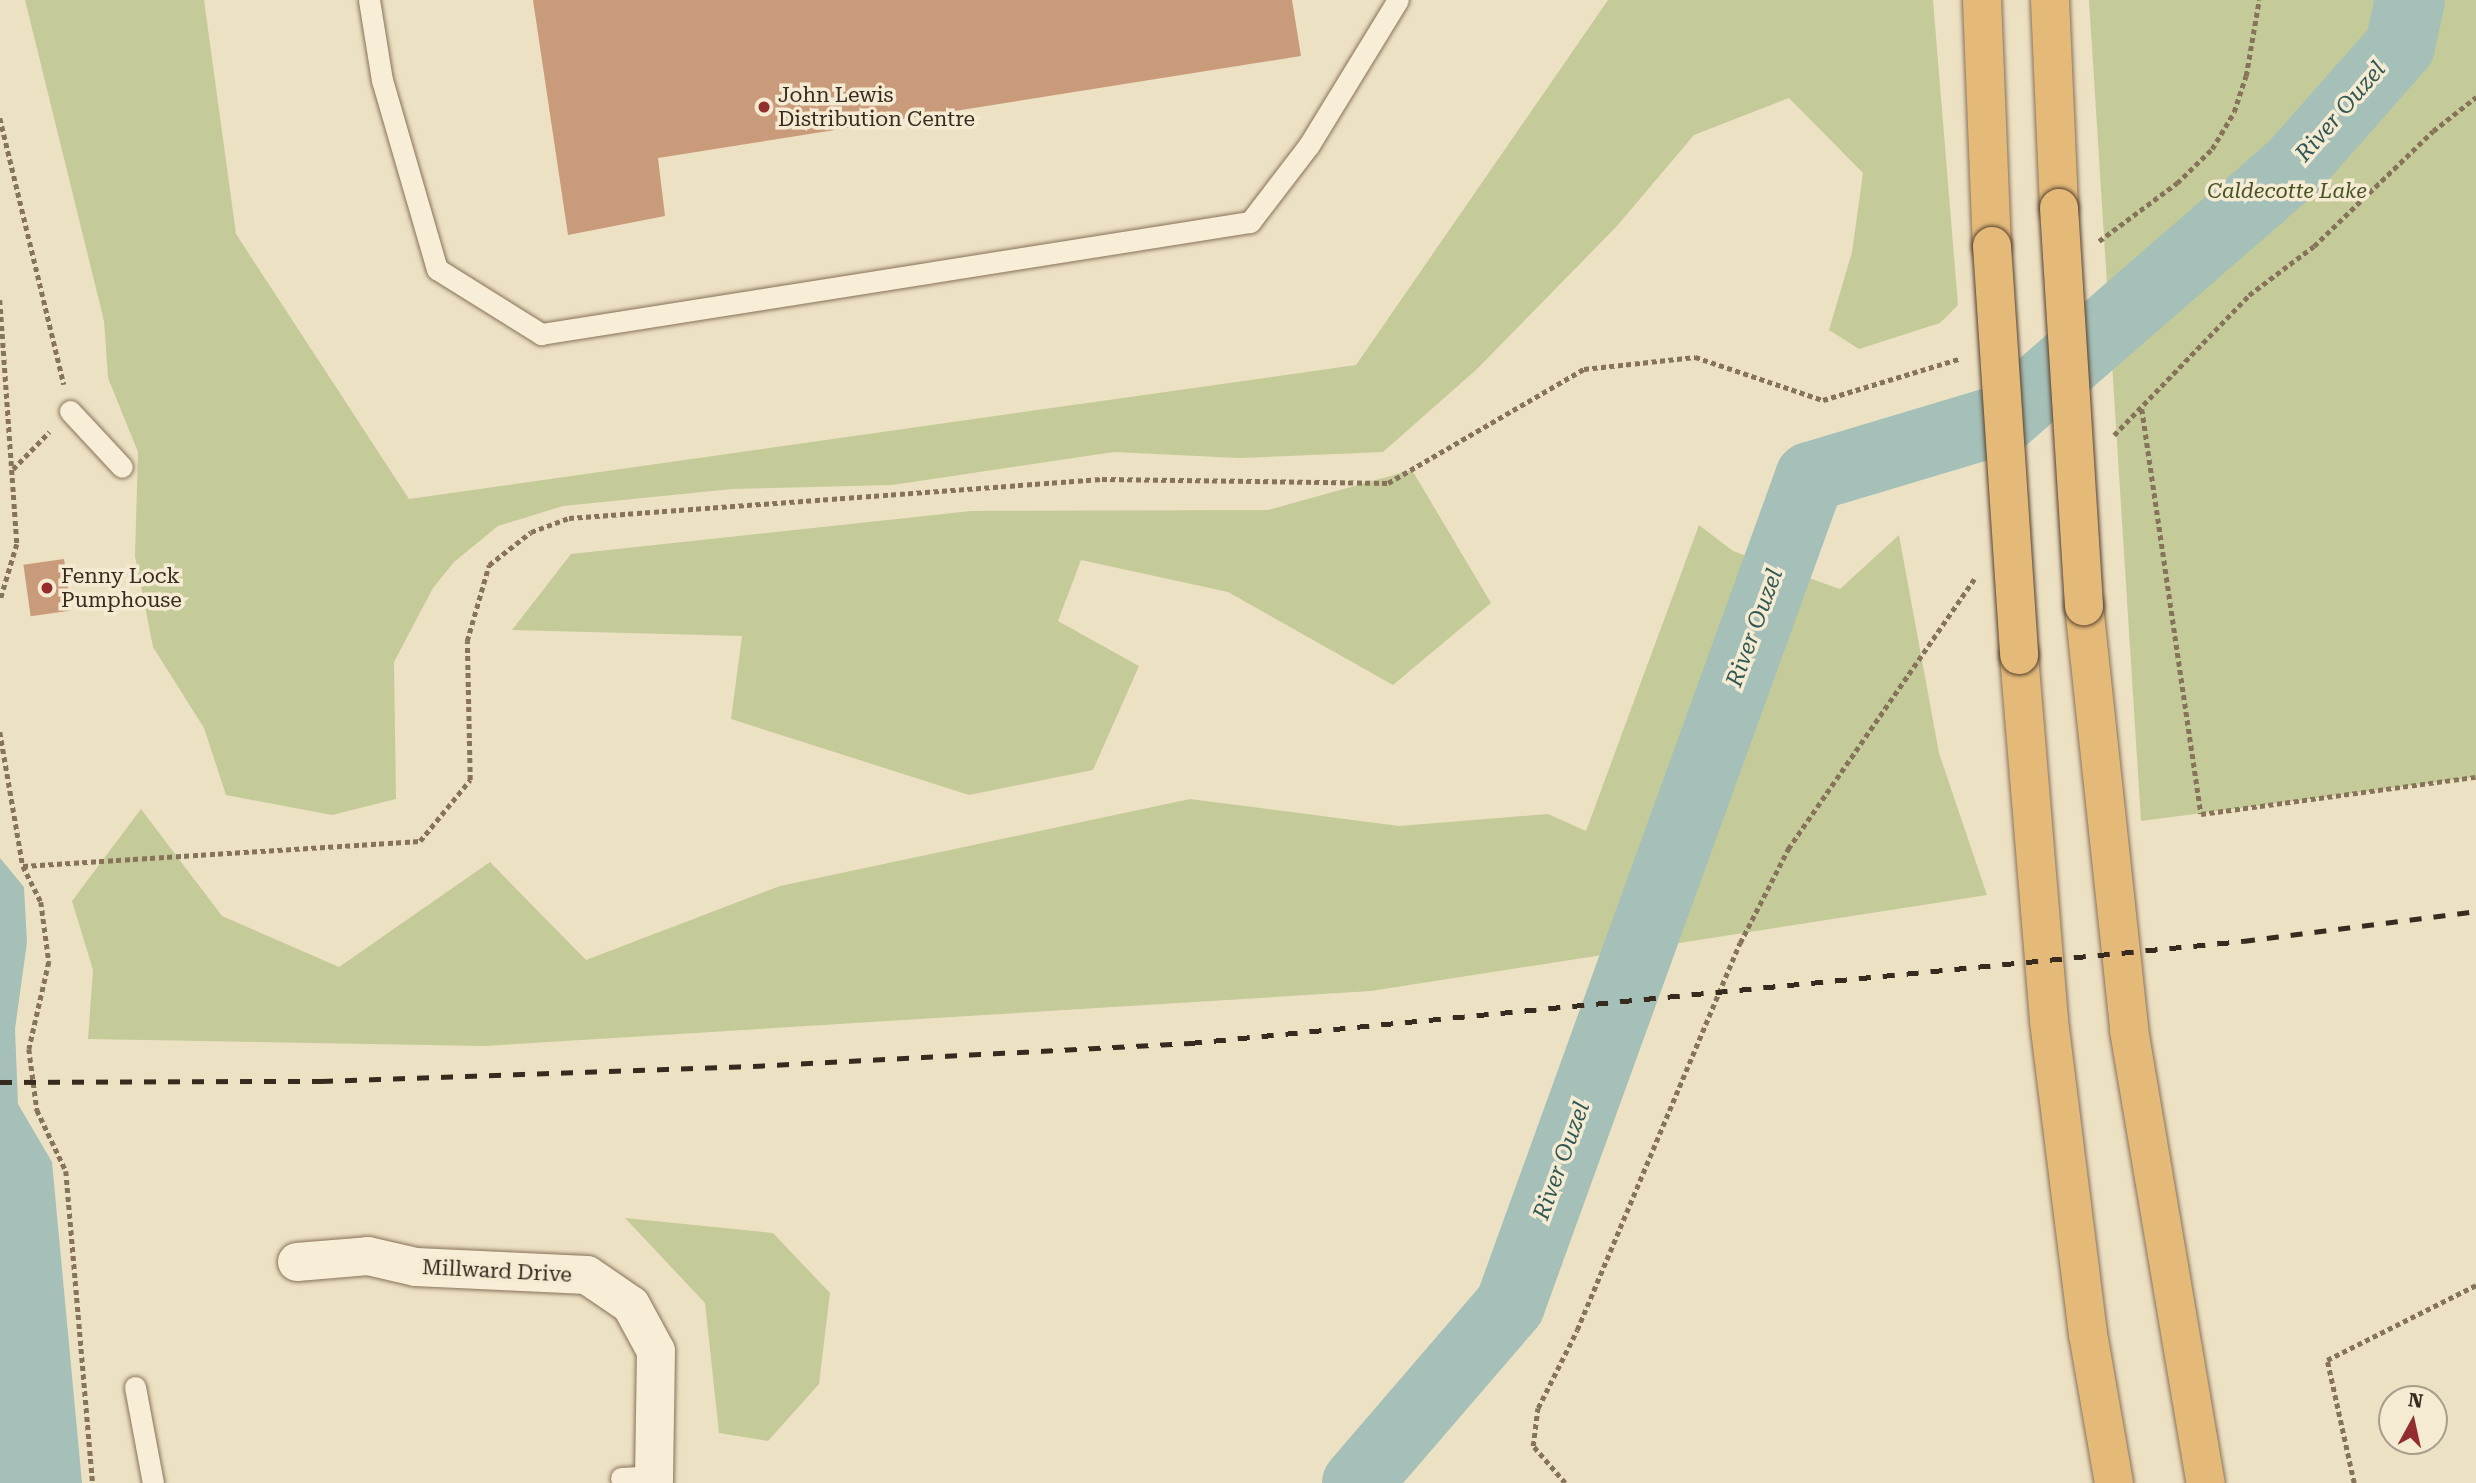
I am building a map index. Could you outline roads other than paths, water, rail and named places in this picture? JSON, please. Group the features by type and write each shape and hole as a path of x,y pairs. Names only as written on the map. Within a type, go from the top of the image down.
{"highway":[{"path":"1982,0 1993,246 2019,655 2049,1021 2088,1334 2114,1483"},
{"path":"2050,0 2059,208 2084,606 2129,1030 2206,1483"}],"street":[{"name":"Millward Drive","path":"297,1262 368,1256 416,1267 587,1275 631,1305 656,1351 643,1479"}],"lane":[{"path":"369,0 382,80 437,269 541,334 1250,222 1309,145 1398,0"},
{"path":"70,411 122,467"},
{"path":"135,1387 153,1483"}],"water":[{"path":"0,858 24,887 27,942 15,1029 18,1104 52,1162 82,1483 0,1483"}],"waterway":[{"name":"River Ouzel","path":"1357,1483 1510,1305 1810,477 2003,419 2295,165 2400,46 2410,0"}],"railway":[{"path":"0,1082 321,1081 753,1066 1190,1043 2243,941 2476,911"}],"place":[{"name":"John Lewis Distribution Centre","path":"764,107"},
{"name":"Fenny Lock Pumphouse","path":"47,588"}],"park label":[{"name":"Caldecotte Lake","path":"2287,191"}]}
